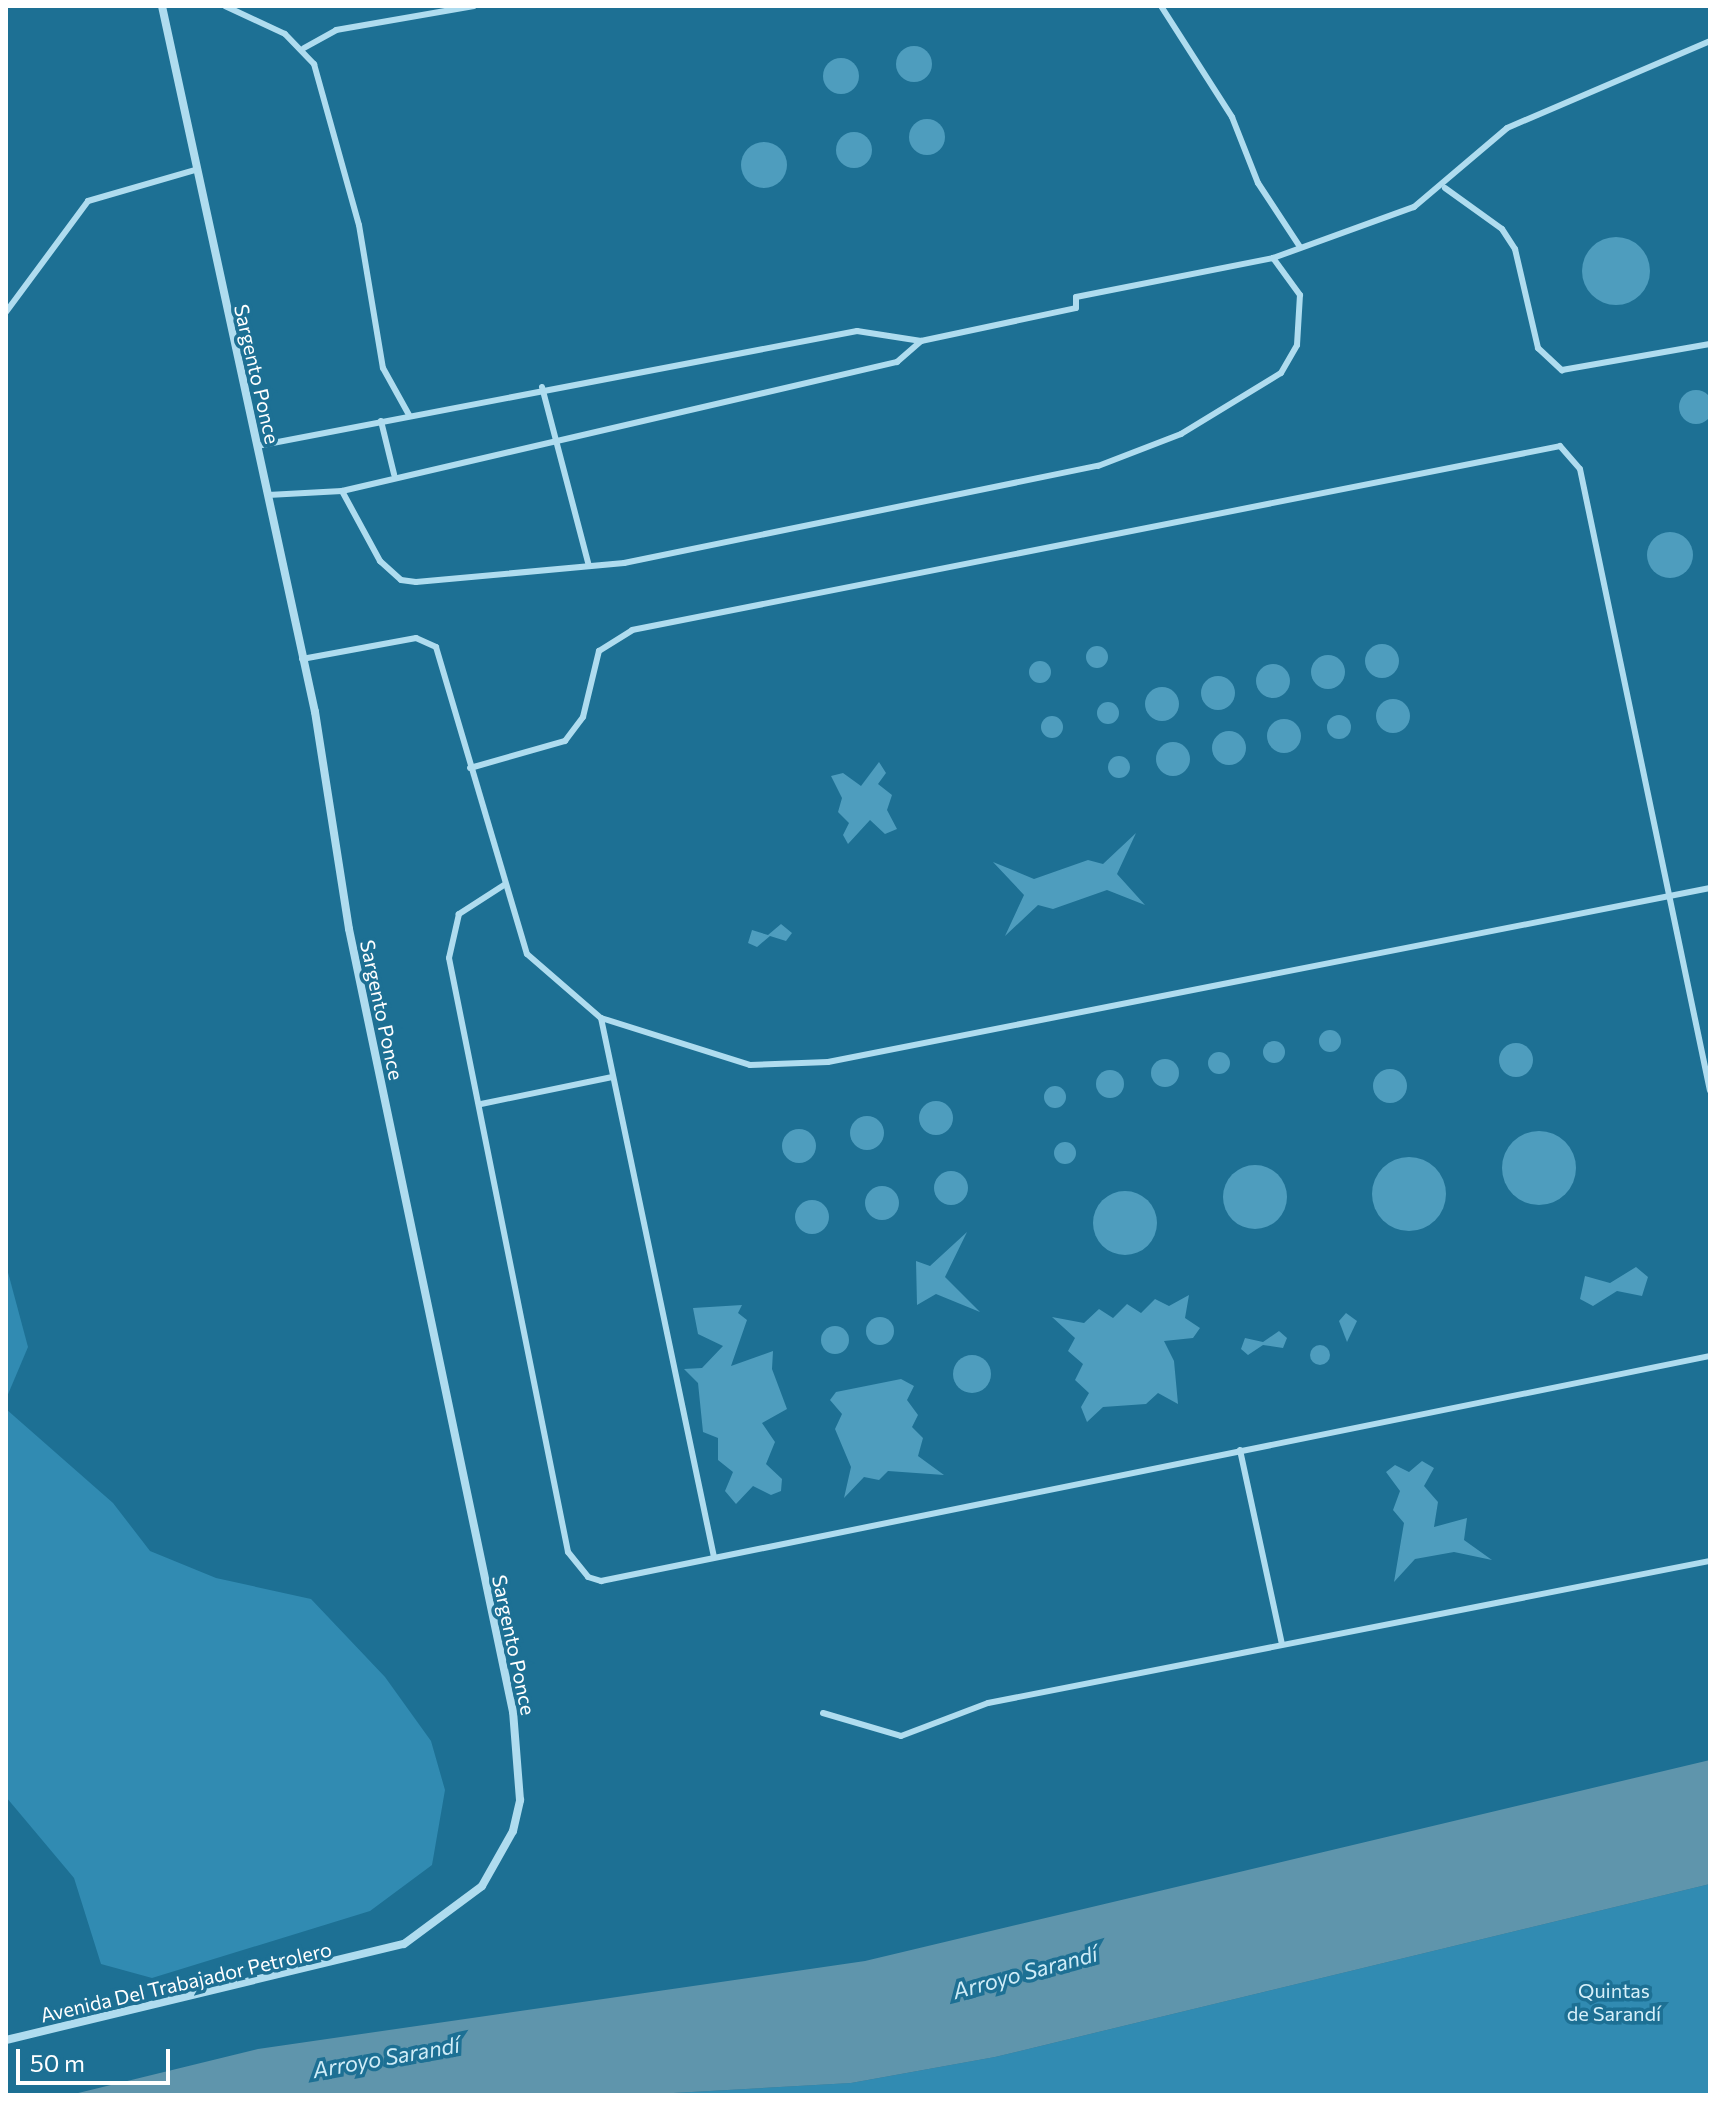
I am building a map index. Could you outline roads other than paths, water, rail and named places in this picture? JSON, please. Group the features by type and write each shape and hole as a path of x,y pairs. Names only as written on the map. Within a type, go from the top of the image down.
{"street":[{"name":"Sargento Ponce","path":"162,6 302,659 349,929 521,1767 513,1831 482,1886 429,1930 373,1954"},
{"name":"Avenida Del Trabajador Petrolero","path":"6,2040 373,1954"}],"lane":[{"path":"225,6 304,48 359,225 383,368 409,415"},
{"path":"304,48 336,30 474,6"},
{"path":"1161,6 1300,247"},
{"path":"257,446 542,387 857,331 921,341 1076,308 1076,297 1273,258 1414,207 1445,188 1507,128 1710,41"},
{"path":"6,312 88,201 195,170"},
{"path":"1445,188 1502,229 1515,249 1538,348 1562,370 1710,344"},
{"path":"342,491 380,561 401,580 589,566 1098,466 1181,434 1281,373 1293,358 1300,295 1273,258"},
{"path":"268,495 342,491 394,474 897,362 921,341"},
{"path":"542,387 561,437 589,566"},
{"path":"381,421 394,474"},
{"path":"470,768 565,741 583,717 599,651 632,630 1560,446 1580,469 1710,1091"},
{"path":"302,659 427,641 441,661 504,885 527,954 601,1018 750,1065 787,1068 1710,888"},
{"path":"504,885 459,914 448,942 568,1552 601,1581 1710,1356"},
{"path":"601,1018 714,1557"},
{"path":"481,1104 612,1077"},
{"path":"1240,1450 1282,1644"},
{"path":"823,1713 901,1736 988,1703 1710,1561"}],"water":[{"name":"Arroyo Sarandí","path":"1710,1760 1710,1884 995,2057 851,2083 637,2095 70,2095 258,2049 865,1961"}],"park label":[{"name":"Quintas de Sarandí","path":"1614,2002"}]}
